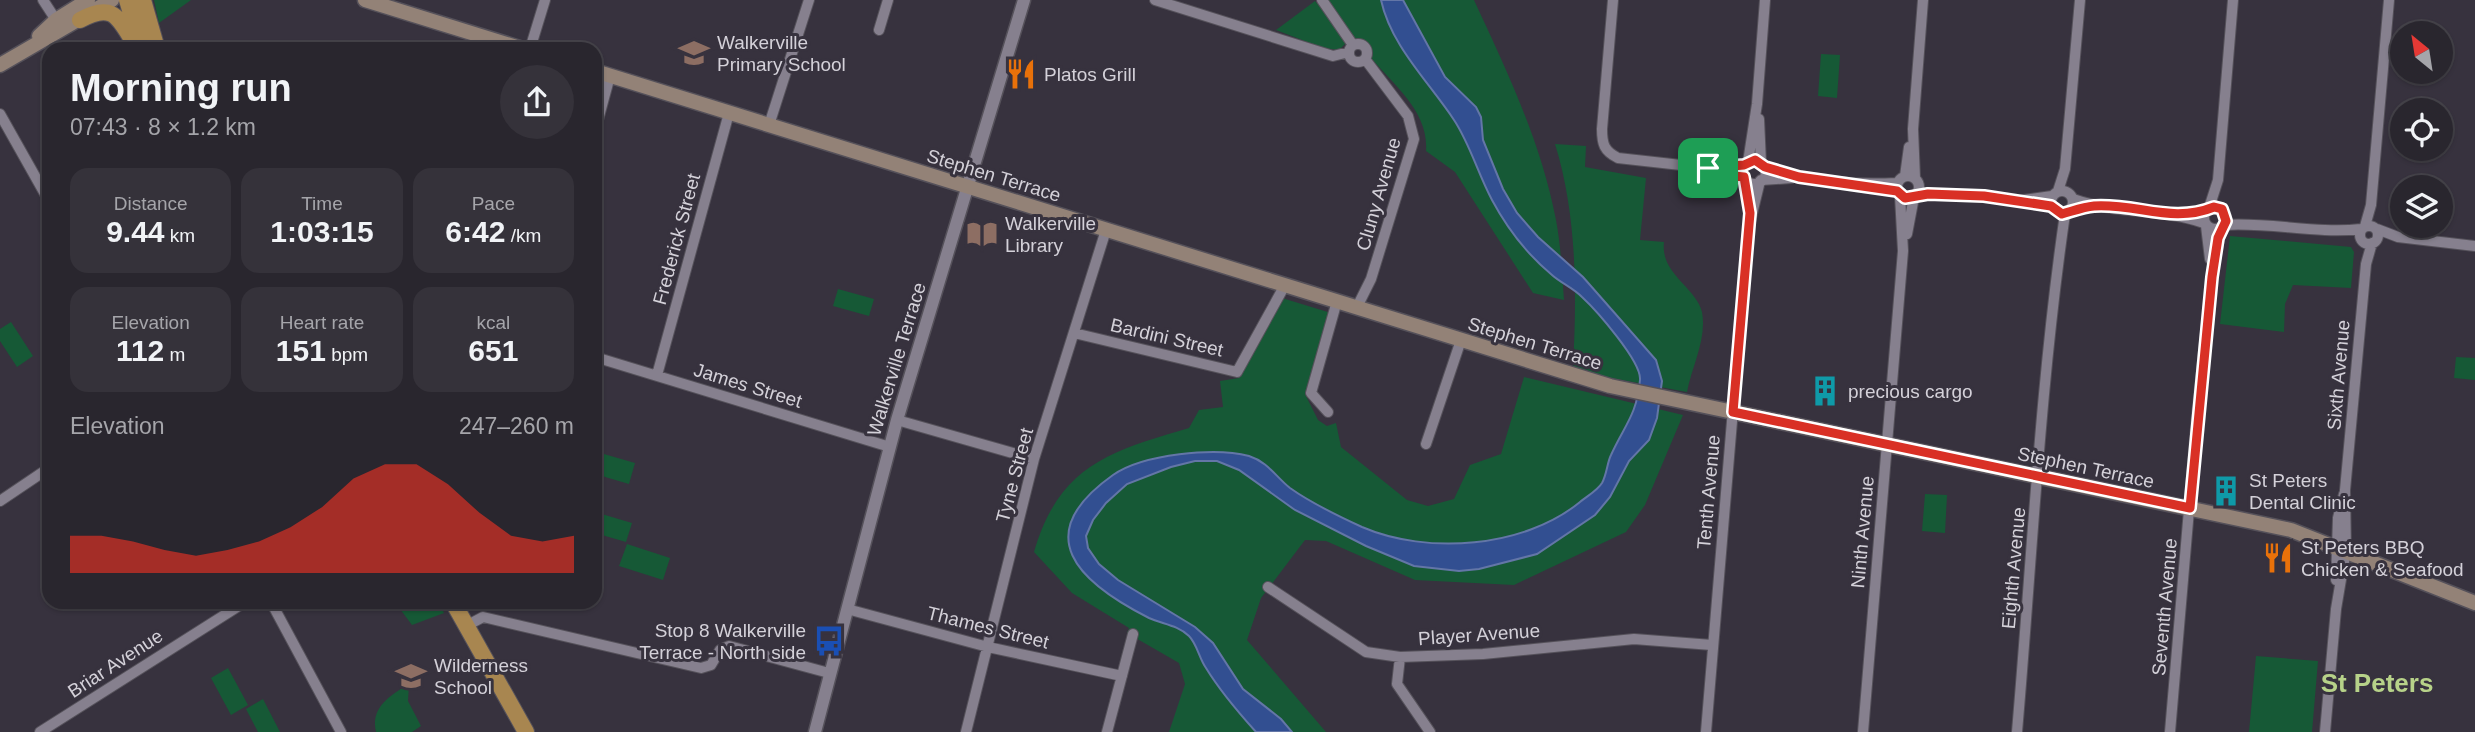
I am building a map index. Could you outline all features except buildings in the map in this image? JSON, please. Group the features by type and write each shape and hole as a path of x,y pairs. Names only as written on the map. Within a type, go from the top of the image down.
{"highway":[{"path":"127,0 138,42"},
{"path":"144,0 155,42"},
{"path":"80,20 99,10 109,11 121,22 135,42"},
{"path":"457,609 526,732"}],"main road":[{"path":"25,49 76,0"},
{"path":"56,20 88,0"},
{"path":"0,65 112,0"},
{"path":"365,0 500,42"},
{"name":"Stephen Terrace","path":"602,73 1357,307 1535,365 1685,403 2291,530 2475,603"}],"street":[{"path":"43,0 56,20"},
{"path":"532,42 544,0"},
{"path":"769,125 809,0"},
{"path":"879,30 888,0"},
{"name":"Walkerville Terrace","path":"815,732 897,420 1024,0"},
{"path":"1155,0 1333,55 1351,49 1322,0"},
{"path":"1613,0 1602,129 1604,148 1618,158 1708,168 1746,163 1763,165 1799,177 1859,184 1905,185 1962,195 2206,217 2475,246"},
{"path":"1746,163 1757,104 1765,0"},
{"name":"Ninth Avenue","path":"1863,732 1903,251 1905,185 1913,129 1923,0"},
{"name":"Eighth Avenue","path":"2017,732 2080,0"},
{"name":"Seventh Avenue","path":"2170,732 2212,277 2223,219 2218,180 2233,0"},
{"name":"Sixth Avenue","path":"2325,732 2341,548 2339,507 2345,490 2389,0"},
{"name":"Cluny Avenue","path":"1351,49 1365,47 1366,59 1408,116 1414,139 1371,279 1357,307"},
{"path":"602,105 610,76"},
{"path":"1757,104 1763,165"},
{"name":"Frederick Street","path":"657,375 729,113"},
{"path":"0,114 42,189"},
{"name":"Tenth Avenue","path":"1706,732 1750,213 1745,179 1746,163"},
{"name":"Tenth Avenue","path":"1750,213 1761,181 1763,165"},
{"path":"1708,168 1752,183 1799,177"},
{"name":"Seventh Avenue","path":"2212,277 2206,217 2218,180"},
{"path":"1905,185 1915,196 1962,195"},
{"name":"Ninth Avenue","path":"1903,251 1915,196 1905,185"},
{"path":"2206,217 2213,230 2223,219"},
{"name":"Tyne Street","path":"966,732 1034,459 1106,230"},
{"name":"Bardini Street","path":"1074,333 1237,372 1284,285"},
{"path":"1328,412 1311,393 1337,301"},
{"path":"1426,444 1461,340"},
{"name":"James Street","path":"602,359 890,447"},
{"path":"897,420 1034,459"},
{"path":"0,501 42,473"},
{"name":"Player Avenue","path":"1268,587 1366,652 1400,657 1483,654 1634,639 1712,645"},
{"name":"Briar Avenue","path":"40,732 234,609"},
{"path":"275,609 341,732"},
{"name":"Thames Street","path":"847,609 988,647 1122,676"},
{"path":"466,626 483,617 701,668 710,665 720,650 729,646 829,673"},
{"path":"1107,732 1133,634"},
{"path":"1400,657 1397,684 1430,732"}],"green space":[{"path":"154,0 191,0 159,23"},
{"path":"1328,0 1474,0 1522,107 1542,163 1558,230 1564,300 1533,293 1455,172 1426,151 1422,124 1408,100 1370,57 1366,44 1355,39"},
{"path":"1315,1 1345,36 1346,43 1339,50 1323,48 1276,30"},
{"path":"1821,54 1840,55 1837,98 1818,96"},
{"path":"1555,144 1586,146 1585,167 1646,178 1640,240 1664,242 1667,263 1693,295 1702,312 1701,342 1687,392 1606,377 1573,366 1574,254 1568,198"},
{"path":"2230,236 2351,247 2354,252 2351,288 2293,285 2285,304 2284,332 2220,324"},
{"path":"838,289 874,299 869,316 833,306"},
{"path":"1282,298 1331,313 1305,394 1318,420 1327,426 1336,423 1341,447 1407,500 1428,506 1454,499 1470,465 1501,454 1524,377 1683,415 1645,505 1626,532 1514,585 1415,580 1326,541 1305,540 1261,598 1247,640 1326,732 1169,732 1185,684 1179,663 1127,633 1129,628 1072,593 1034,552 1058,499 1073,481 1092,466 1112,454 1189,428 1199,410 1223,407 1220,381 1239,378"},
{"path":"11,322 33,356 17,367 0,341 0,329"},
{"path":"2456,357 2475,358 2475,380 2454,378"},
{"path":"602,453 635,463 629,484 602,476"},
{"path":"1925,494 1947,495 1945,533 1922,531"},
{"path":"602,514 632,523 626,542 602,535"},
{"path":"627,544 670,558 663,580 619,566"},
{"path":"400,609 442,609 444,613 412,625"},
{"path":"2256,656 2318,661 2312,732 2249,732"},
{"path":"228,668 248,705 231,715 211,678"},
{"path":"409,684 408,701 421,726 412,732 376,732 375,723 379,709 389,697"},
{"path":"263,699 280,732 258,732 246,709"}],"water":[{"path":"1381,0 1403,0 1445,77 1476,107 1481,117 1483,140 1503,189 1517,213 1538,237 1583,277 1656,360 1662,381 1657,418 1649,440 1629,461 1610,497 1595,515 1537,554 1479,569 1459,571 1414,566 1366,546 1295,510 1239,470 1217,461 1195,461 1171,467 1127,484 1106,503 1093,520 1086,536 1088,548 1099,564 1118,580 1195,627 1213,643 1243,689 1281,719 1292,732 1256,732 1217,685 1189,636 1180,629 1149,618 1124,604 1101,589 1084,573 1072,556 1068,537 1073,518 1087,497 1113,475 1142,462 1180,454 1235,453 1261,462 1290,488 1325,509 1388,536 1445,544 1504,538 1557,517 1600,486 1611,455 1633,411 1638,392 1639,372 1617,337 1582,297 1535,259 1504,221 1460,129 1402,48 1386,17"}],"place":[{"name":"Walkerville Primary School","path":"694,53"},
{"name":"Platos Grill","path":"1021,74"},
{"name":"Walkerville Library","path":"982,234"},
{"name":"precious cargo","path":"1825,391"},
{"name":"St Peters Dental Clinic","path":"2226,491"},
{"name":"St Peters BBQ Chicken & Seafood","path":"2278,558"},
{"name":"Stop 8 Walkerville Terrace - North side","path":"829,641"},
{"name":"Wilderness School","path":"411,676"}],"district":[{"name":"St Peters","path":"2377,683"}],"route":[{"path":"1755,160 1765,167 1799,177 1897,191 1899,195 1910,199 1917,194 1984,196 2044,208 2051,206 2059,214 2094,206 2182,215 2206,212 2214,207 2222,209 2227,218 2218,238 2212,277 2190,508 1733,412 1750,213 1744,177 1724,175 1708,168 1744,165 1755,160"}]}
